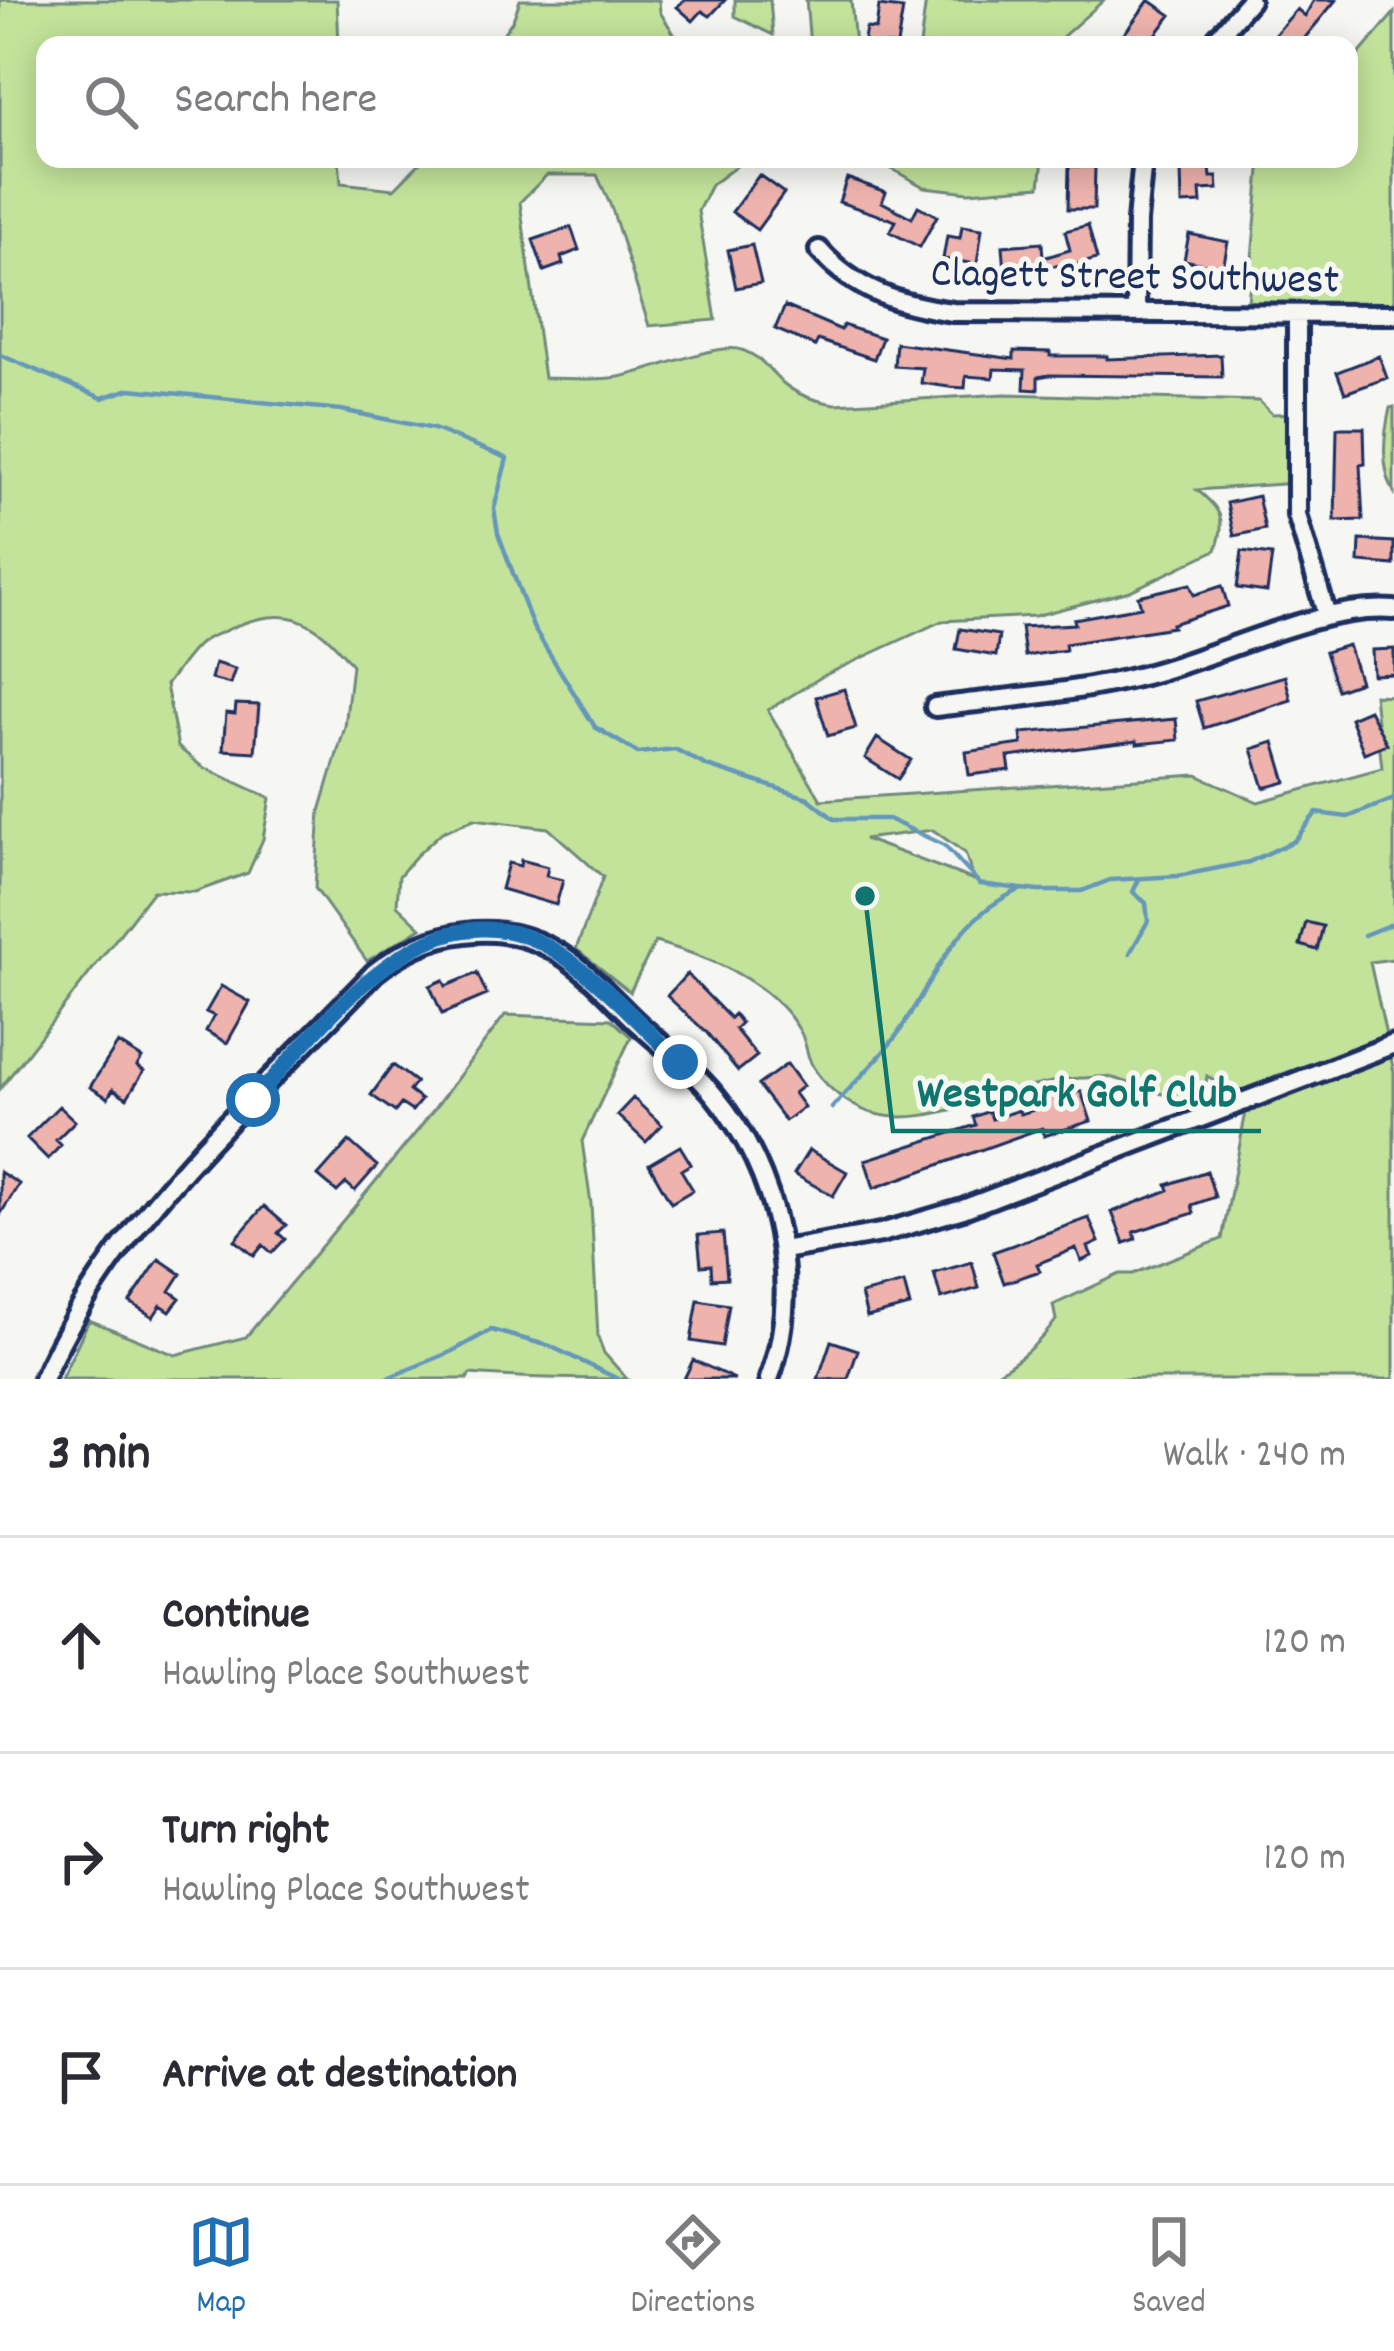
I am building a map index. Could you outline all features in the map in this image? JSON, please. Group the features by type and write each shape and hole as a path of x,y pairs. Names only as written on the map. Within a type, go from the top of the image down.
{"street":[{"path":"1218,36 1250,0"},
{"path":"1136,313 1142,168"},
{"name":"Clagett Street Southwest","path":"819,250 865,288 924,308 1394,314"},
{"path":"1297,314 1298,515 1327,616"},
{"path":"935,706 1147,675 1349,610 1394,610"},
{"path":"43,1379 104,1267 162,1194 374,973 415,946 456,933 500,932 562,955 712,1092 734,1120 757,1163 783,1250 780,1328 769,1379"},
{"path":"783,1250 881,1233 963,1209 1394,1044"}],"green space":[{"path":"0,0 337,0 339,36 36,36 36,168 340,168 341,183 394,189 415,168 734,168 711,185 698,211 716,320 649,326 597,175 547,175 520,202 544,378 619,377 738,349 758,359 795,391 835,404 1005,394 1259,401 1272,414 1296,413 1296,483 1197,490 1220,516 1216,550 1130,591 1035,616 942,621 823,676 768,710 821,800 1197,775 1258,802 1382,768 1374,695 1394,696 1394,959 1370,962 1394,1072 1394,1379 988,1379 1041,1338 1056,1320 1053,1305 1120,1274 1133,1274 1222,1239 1248,1101 1207,1076 1203,1089 1182,1098 1101,1077 1054,1081 909,1117 883,1116 859,1108 816,1072 802,1035 787,1013 736,973 655,942 630,992 576,949 603,877 548,828 474,819 442,832 399,876 397,905 421,928 367,961 315,888 320,811 345,727 352,665 325,636 298,620 267,617 209,638 193,650 166,685 178,747 201,766 270,798 263,839 248,873 195,892 153,891 0,1089","holes":["933,830 965,853 974,880 864,839"]},
{"path":"520,0 659,0 660,12 675,36 501,36"},
{"path":"735,0 770,0 773,35 735,16"},
{"path":"806,0 851,0 854,36 809,36"},
{"path":"926,0 1104,0 1064,36 921,36"},
{"path":"1394,13 1394,310 1247,313 1260,170 1358,168 1358,55"},
{"path":"890,168 1042,168 1040,186 969,192 924,187"},
{"path":"1394,407 1394,492 1385,451 1390,408"},
{"path":"505,1015 611,1019 631,1037 582,1141 591,1204 598,1337 604,1353 627,1379 470,1374 467,1379 61,1379 89,1320 175,1355 246,1337 419,1129"}],"building":[{"path":"684,0 725,0 710,16 702,11 693,21 677,7"},
{"path":"1149,0 1171,15 1155,36 1123,36"},
{"path":"1314,0 1336,0 1306,36 1274,36 1297,9 1305,16"},
{"path":"879,6 903,9 898,36 865,36 866,28 876,29"},
{"path":"1069,168 1095,168 1094,209 1068,209"},
{"path":"1210,168 1218,189 1200,190 1201,203 1182,204 1181,170"},
{"path":"759,175 784,193 757,230 732,212"},
{"path":"847,178 886,192 882,202 912,218 918,206 937,216 920,247 890,232 896,221 839,202"},
{"path":"1088,225 1097,259 1064,268 1005,271 1003,246 1042,243 1043,258 1070,250 1065,231"},
{"path":"962,226 982,229 977,264 943,259 947,236 960,238"},
{"path":"571,227 579,250 561,257 563,264 544,271 533,240"},
{"path":"1189,234 1228,242 1223,268 1184,260"},
{"path":"752,245 761,283 736,288 728,250"},
{"path":"785,306 841,330 843,325 882,338 874,359 818,340 815,346 775,329"},
{"path":"896,343 1014,359 1014,351 1107,359 1221,355 1222,377 1049,375 1038,377 1038,390 1024,389 1025,370 994,369 993,378 966,376 965,388 949,387 921,383 923,368 894,366"},
{"path":"1379,356 1387,378 1345,393 1337,372"},
{"path":"1337,428 1364,428 1363,520 1335,521"},
{"path":"1258,496 1265,529 1234,536 1227,503"},
{"path":"1360,540 1394,542 1394,565 1359,562"},
{"path":"1242,551 1272,555 1267,592 1237,588"},
{"path":"1190,584 1194,595 1222,586 1228,606 1173,627 1065,644 1066,650 1025,656 1021,627 1075,624 1074,619 1141,607 1138,596"},
{"path":"960,629 999,635 996,656 956,649"},
{"path":"1348,645 1360,682 1337,690 1325,652"},
{"path":"1394,649 1394,674 1373,675 1372,650"},
{"path":"215,663 235,669 230,684 211,679"},
{"path":"1285,676 1291,700 1204,728 1196,701"},
{"path":"844,689 856,728 828,736 816,697"},
{"path":"236,704 259,705 255,752 223,750 226,713 235,714"},
{"path":"1369,710 1387,744 1364,753 1350,718"},
{"path":"1176,719 1178,740 1008,757 1010,770 969,775 966,752 1022,744 1021,733"},
{"path":"877,738 911,760 898,779 865,758"},
{"path":"1274,742 1286,782 1264,788 1252,749"},
{"path":"521,860 548,867 546,876 563,880 556,905 501,889 508,863 520,866"},
{"path":"1306,922 1323,926 1317,950 1300,945"},
{"path":"477,973 487,995 442,1014 430,986 443,980 446,986"},
{"path":"687,974 730,1018 734,1014 741,1023 735,1029 757,1056 738,1071 707,1033 667,996"},
{"path":"221,986 250,1002 227,1043 206,1031 214,1016 206,1012"},
{"path":"118,1043 142,1058 137,1066 144,1071 127,1098 113,1089 108,1098 90,1087"},
{"path":"787,1064 803,1086 794,1093 804,1107 785,1121 758,1085"},
{"path":"393,1065 416,1082 409,1091 421,1100 412,1111 401,1104 395,1112 371,1095"},
{"path":"1081,1091 1091,1121 1044,1136 1042,1128 874,1188 865,1160 976,1125 973,1117 989,1111 992,1119 1019,1110 1020,1114 1044,1107 1041,1098"},
{"path":"633,1098 662,1125 646,1142 617,1115"},
{"path":"59,1106 75,1121 56,1140 61,1145 48,1159 27,1138"},
{"path":"349,1141 377,1166 355,1191 346,1183 337,1192 318,1176"},
{"path":"680,1146 691,1164 681,1170 693,1190 671,1203 649,1164"},
{"path":"809,1150 847,1172 833,1196 794,1174"},
{"path":"1207,1171 1215,1197 1192,1205 1194,1213 1134,1232 1136,1239 1124,1243 1112,1212"},
{"path":"0,1172 19,1184 0,1215"},
{"path":"264,1206 286,1225 278,1233 285,1239 272,1253 263,1245 254,1256 235,1240"},
{"path":"1089,1218 1099,1242 1088,1247 1092,1256 1081,1261 1076,1248 1037,1264 1040,1271 1004,1283 993,1252"},
{"path":"723,1233 727,1278 712,1279 711,1265 701,1266 698,1235"},
{"path":"159,1259 181,1274 170,1291 180,1298 170,1311 161,1305 153,1317 130,1302"},
{"path":"972,1262 979,1288 941,1299 934,1273"},
{"path":"904,1283 910,1306 867,1317 861,1294"},
{"path":"698,1300 729,1305 722,1346 691,1341"},
{"path":"831,1341 858,1350 848,1379 818,1379"},
{"path":"693,1360 735,1379 684,1379"}],"waterway":[{"path":"0,355 102,398 130,389 341,410 434,429 507,458 494,509 498,533 533,627 595,727 638,753 675,749 707,766 808,798 834,819 888,819 944,845 980,884 1082,891 1110,880 1178,876 1249,862 1294,841 1316,813 1348,817 1394,799"},
{"path":"1130,953 1148,921 1146,903 1133,892 1139,879"},
{"path":"832,1108 893,1040 964,930 1000,900 1022,889"},
{"path":"1364,935 1394,923"},
{"path":"385,1379 491,1330 550,1346 618,1379"}],"place":[{"name":"Westpark Golf Club","path":"865,896"}],"route":[{"path":"253,1100 393,957 456,933 478,931 522,937 562,955 680,1062"}]}
